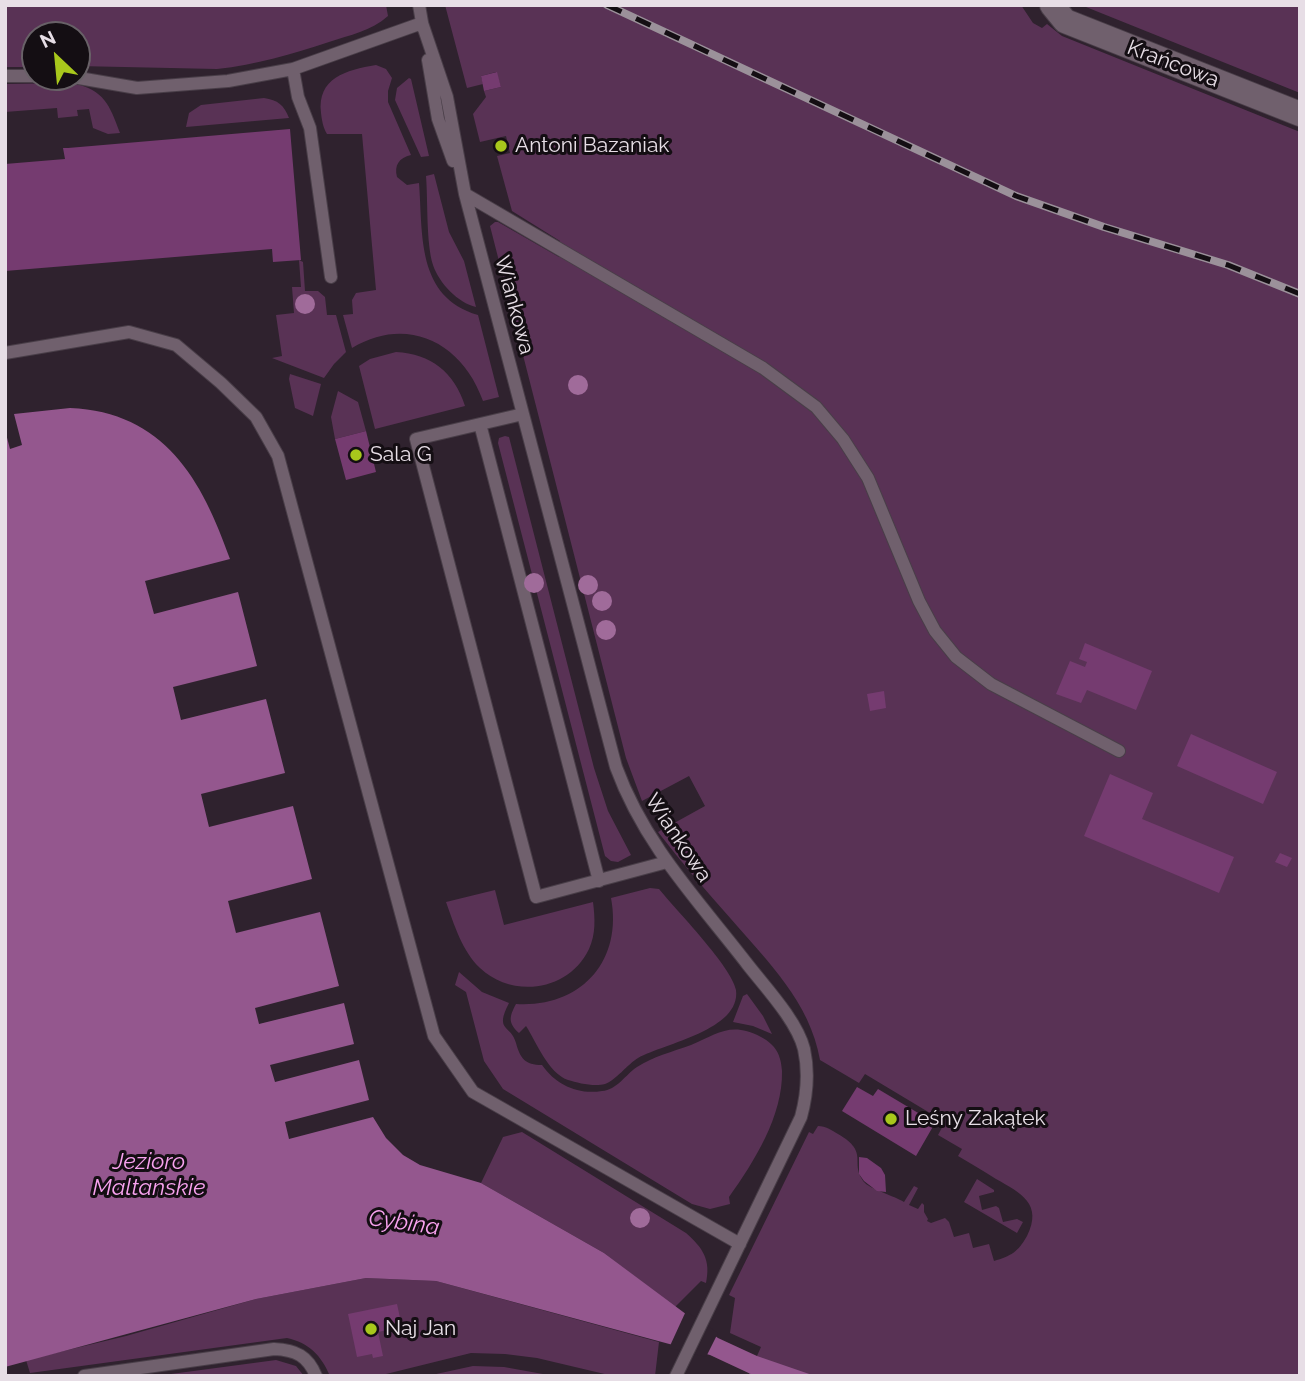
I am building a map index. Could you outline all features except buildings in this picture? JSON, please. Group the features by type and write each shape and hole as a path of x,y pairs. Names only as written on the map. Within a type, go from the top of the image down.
{"street":[{"name":"Krańcowa","path":"1052,5 1065,21 1300,114"}],"lane":[{"name":"Wiankowa","path":"419,5 438,119 465,194 616,767 632,808 646,834 784,1011 803,1048 808,1080 802,1117 676,1376"},
{"path":"91,80 137,88 228,81 293,69 422,23"},
{"path":"293,69 298,97 310,128 331,277"},
{"path":"465,194 763,368 816,407 843,439 868,478 919,601 935,631 956,657 991,684 1119,751"},
{"path":"5,353 129,332 176,345 256,417 278,456 434,1036 473,1092 740,1244"},
{"path":"523,414 416,439 537,897 667,862"},
{"path":"480,424 599,881"},
{"path":"84,1376 274,1349 294,1351 302,1355 316,1376"}],"shaded area":[{"path":"5,5 386,5 388,16 367,29 301,51 217,69 91,66 91,21 21,21 21,67 5,67"},
{"path":"445,5 1021,5 1033,23 1042,28 1047,24 1062,36 1300,132 1300,1376 748,1376 761,1347 730,1333 735,1298 729,1295 809,1132 813,1134 818,1126 833,1131 854,1147 858,1170 865,1183 904,1202 914,1186 918,1188 909,1205 918,1209 922,1203 927,1221 931,1223 945,1218 954,1237 969,1233 973,1248 989,1244 994,1261 1014,1253 1024,1241 1031,1225 1031,1208 1014,1189 958,1156 962,1149 938,1135 945,1122 865,1074 859,1083 820,1060 807,1020 786,984 658,832 705,806 689,776 642,801 626,758 490,226 498,222 559,257 560,241 512,211 497,156 510,153 506,136 480,142 473,114 486,97 484,91 501,87 496,72 481,76 483,84 467,88"},
{"path":"1081,5 1300,5 1300,93"},
{"path":"376,65 386,69 392,78 388,102 411,155 398,163 397,177 407,185 419,183 423,242 433,279 443,294 458,306 478,315 499,397 483,401 474,380 461,363 430,340 393,334 373,338 352,348 343,315 353,314 352,300 356,293 376,290 362,134 327,134 322,119 321,101 324,91 336,78 344,73"},
{"path":"409,78 429,156 421,157 395,100 397,88"},
{"path":"5,84 21,84 21,91 91,90 109,107 120,133 108,134 93,128 89,109 77,110 78,116 58,118 57,108 5,112"},
{"path":"264,98 280,104 289,118 186,127 189,113 201,105"},
{"path":"434,174 449,232 464,261 476,307 450,291 433,265 428,234 426,176"},
{"path":"299,260 303,262 305,291 318,291 325,297 327,315 336,315 346,352 324,378 272,358 282,356 276,315 294,313 292,287 301,287"},
{"path":"396,352 420,356 440,367 448,374 465,406 375,429 359,366 370,359"},
{"path":"290,374 321,384 313,416 295,408"},
{"path":"338,391 358,402 366,431 335,439 331,417"},
{"path":"509,437 594,768 608,811 631,855 618,862 605,856 498,443 499,438"},
{"path":"650,888 659,889 725,967 736,990 734,1004 727,1015 714,1025 638,1058 609,1082 591,1085 568,1080 549,1064 526,1026 519,1033 515,1029 511,1016 516,1004 539,1003 560,998 577,989 592,976 603,961 610,942 613,921 611,898"},
{"path":"495,890 504,925 593,902 593,938 580,963 554,982 524,987 493,978 480,968 463,945 446,902"},
{"path":"459,972 482,992 509,1003 503,1023 514,1037 524,1060 542,1065 554,1078 576,1090 607,1090 643,1063 724,1031 750,1032 770,1043 779,1055 782,1071 778,1105 757,1154 729,1197 730,1204 710,1209 692,1204 503,1089 484,1061 466,992 455,985"},
{"path":"747,994 772,1034 733,1022 743,996"},
{"path":"522,1132 686,1233 704,1255 706,1283 701,1281 675,1307 604,1253 481,1183 503,1137"},
{"path":"977,1179 994,1190 979,1196 982,1210 996,1206 1003,1222 1017,1219 1023,1222 1017,1233 964,1202"},
{"path":"366,1278 436,1281 659,1342 655,1376 613,1376 537,1358 471,1353 378,1376 330,1376 313,1351 302,1343 287,1338 30,1373 26,1360 126,1336 256,1299"},
{"path":"276,1360 296,1366 304,1376 156,1376"},
{"path":"473,1366 504,1367 554,1376 427,1376"}],"water":[{"name":"Jezioro Maltańskie","path":"70,408 103,412 131,422 155,436 175,455 192,477 219,530 230,559 145,581 154,614 238,592 257,666 173,687 181,720 266,699 285,773 201,794 209,827 293,806 312,879 228,901 236,933 320,912 339,986 255,1008 259,1024 344,1003 354,1044 270,1065 275,1082 359,1060 369,1100 285,1122 289,1139 373,1117 386,1138 403,1155 420,1165 481,1183 604,1253 718,1338 757,1356 815,1376 755,1376 710,1355 436,1281 366,1278 256,1299 5,1367 5,430 10,449 22,445 14,414"}],"pier":[{"path":"686,1311 718,1333 706,1357 669,1348"}],"railway":[{"path":"607,5 1016,196 1104,227 1228,265 1300,294"}],"place":[{"name":"Antoni Bazaniak","path":"501,146"},
{"name":"Sala G","path":"356,455"},
{"name":"Leśny Zakątek","path":"891,1119"},
{"name":"Naj Jan","path":"371,1329"}],"water label":[{"name":"Cybina","path":"404,1223"}]}
